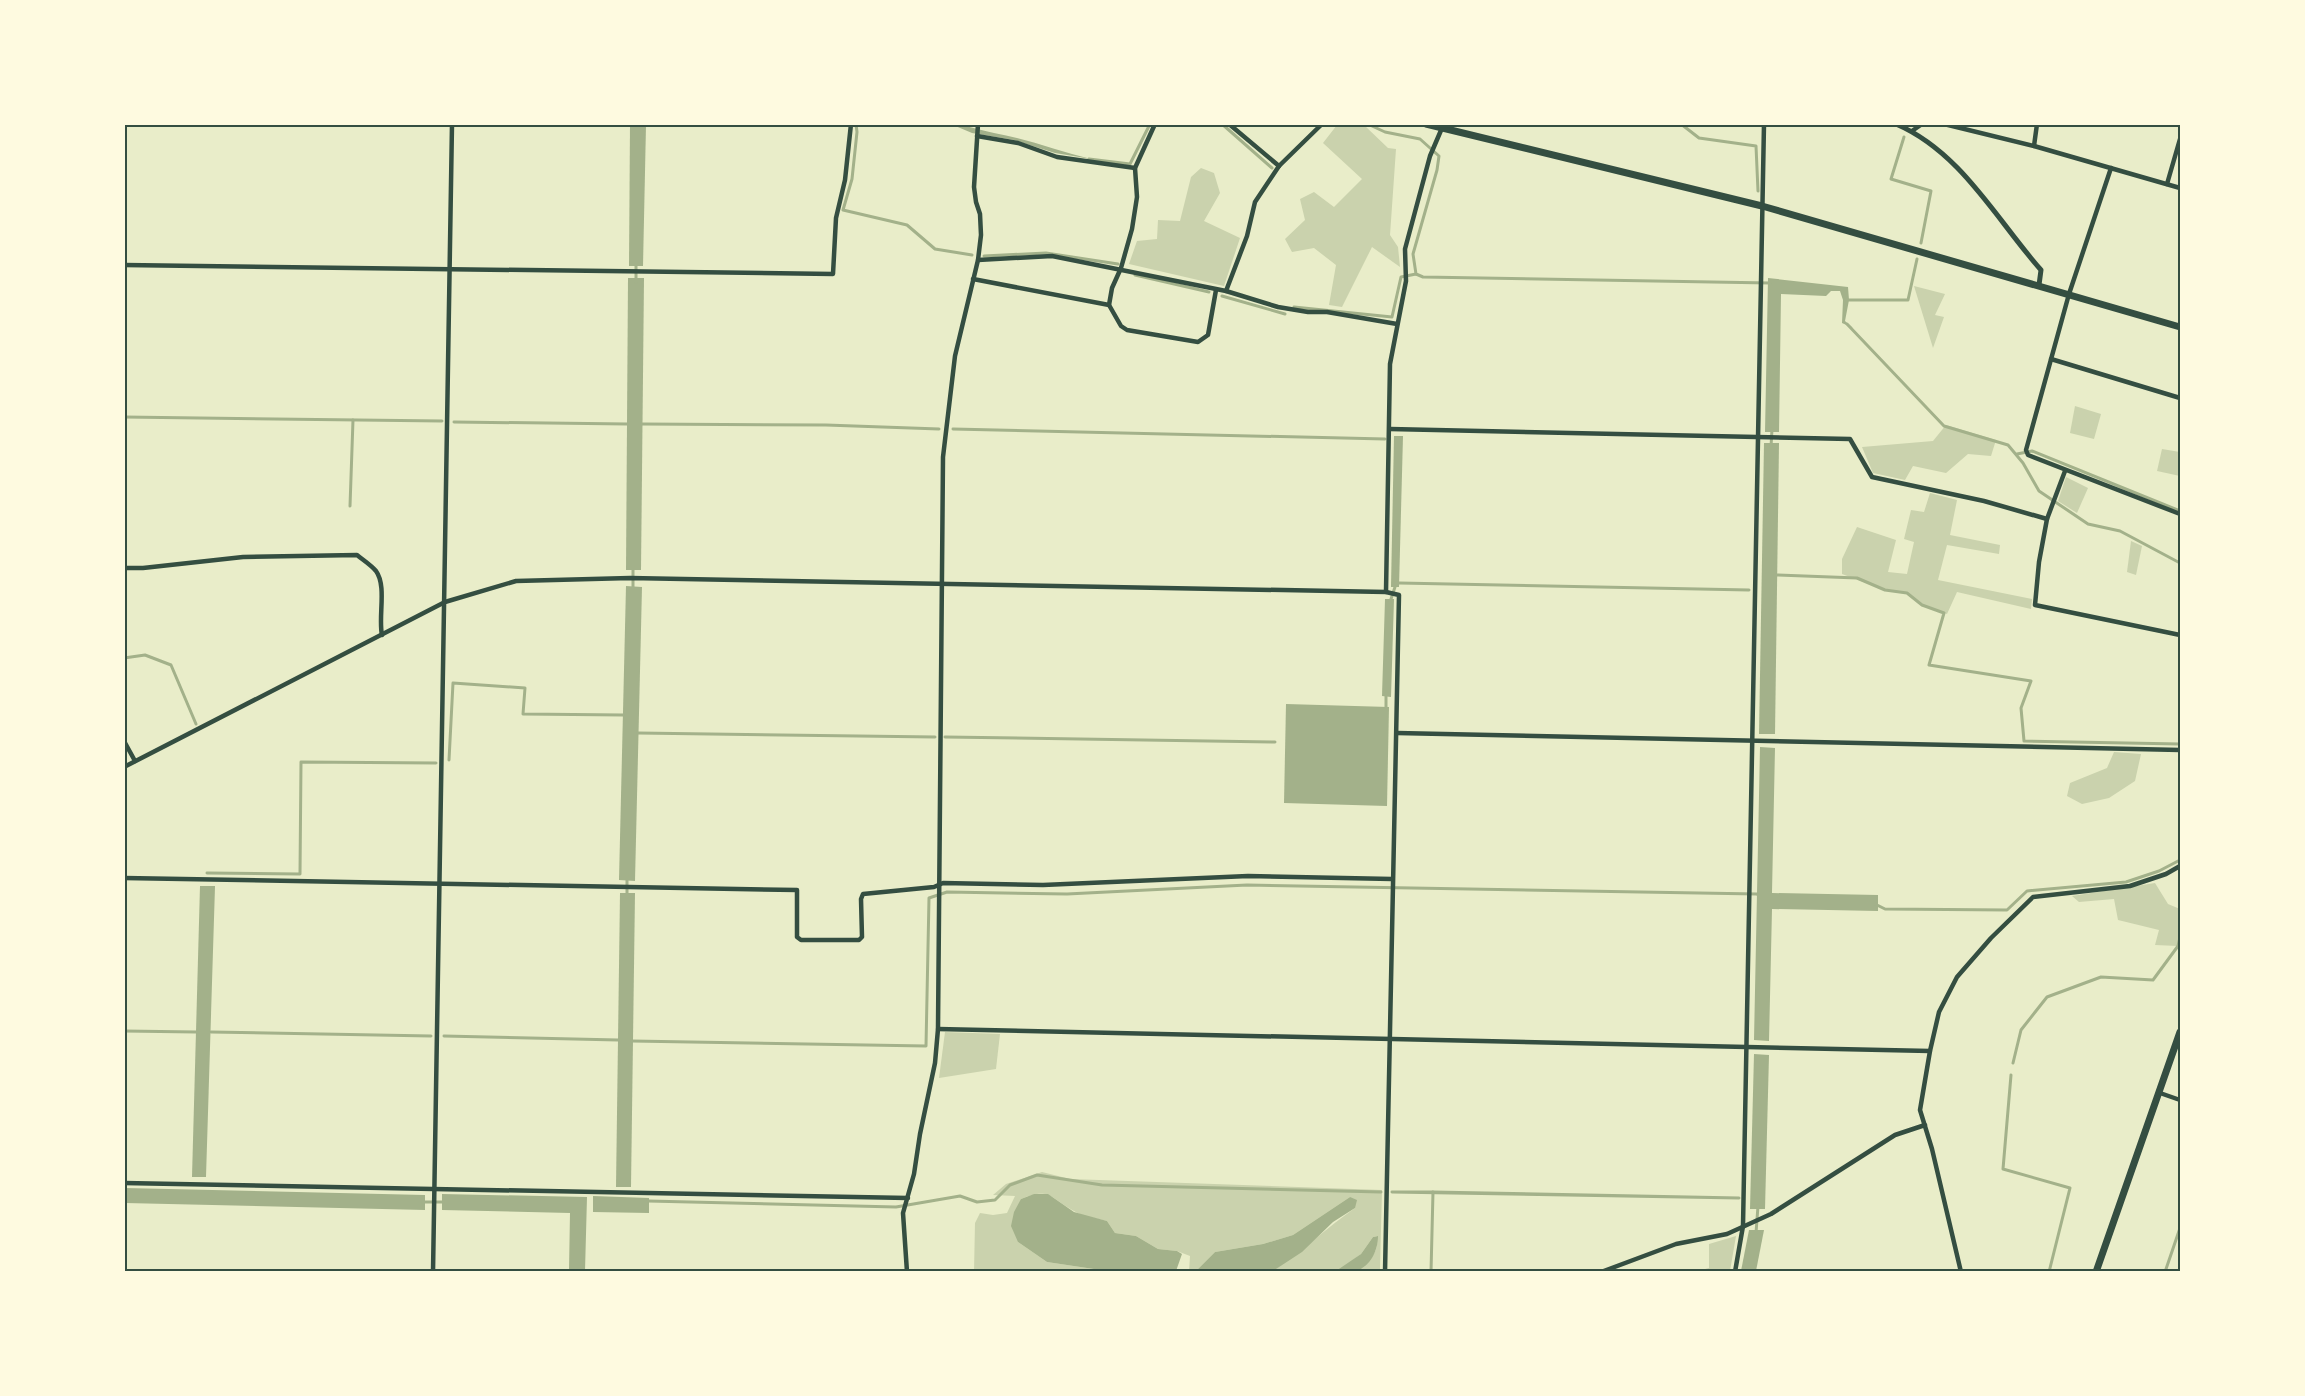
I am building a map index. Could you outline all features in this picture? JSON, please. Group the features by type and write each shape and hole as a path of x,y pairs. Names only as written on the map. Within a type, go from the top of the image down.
{"main road":[{"path":"1426,124 1762,206 2181,327"},
{"path":"2096,1272 2181,1032"}],"street":[{"path":"433,1272 452,124"},
{"path":"124,266 833,274 836,218 845,180 851,124"},
{"path":"907,1272 903,1213 935,1063 938,1029 945,428 956,356 978,260 981,235 980,214 975,202 974,187 978,124"},
{"path":"1155,124 1135,168 1137,197 1121,268 1112,288 1109,305 1120,326 1127,330 1198,342 1208,335 1216,290"},
{"path":"1229,124 1279,166"},
{"path":"1226,291 1246,236 1255,202 1279,166 1322,124"},
{"path":"1735,1272 1743,1227 1764,124"},
{"path":"1896,124 1912,131 1964,173 2041,270 2039,285"},
{"path":"1912,131 1922,124"},
{"path":"1944,124 2034,146 2181,188"},
{"path":"2034,146 2037,124"},
{"path":"1391,593 1390,364 1406,281 1405,249 1435,142 1442,128"},
{"path":"977,136 1018,143 1057,157 1135,168"},
{"path":"2167,184 2181,139"},
{"path":"2110,168 2069,294 2027,453 2065,471 2181,514"},
{"path":"978,260 1052,256 1121,268 1226,291 1278,307 1308,312 1327,312 1397,324"},
{"path":"973,279 1109,305"},
{"path":"2051,359 2181,398"},
{"path":"1390,429 1850,439 1872,477 1984,501 2047,519"},
{"path":"2065,471 2047,519 2039,562 2035,605 2181,635"},
{"path":"124,568 243,557 357,555 377,573 381,595 382,635"},
{"path":"124,767 445,602 516,581 638,578 942,582 1400,594 1385,1272"},
{"path":"1397,733 2181,750"},
{"path":"124,741 135,762"},
{"path":"1961,1272 1920,1110 1939,1012 1957,977 1991,938 2033,897 2130,886 2166,874 2181,866"},
{"path":"124,878 797,890 797,937 801,940 859,940 862,937 861,899 863,894 939,887 943,883 1043,885 1248,876 1392,879"},
{"path":"938,1029 1930,1051"},
{"path":"2160,1093 2181,1100"},
{"path":"1601,1272 1676,1244 1727,1234 1763,1218 1895,1135 1925,1125"},
{"path":"124,1183 908,1198"}],"shaded area":[{"path":"630,125 646,125 643,266 629,266"},
{"path":"953,125 1018,138 1091,159 1055,153 1014,140 972,133"},
{"path":"1337,125 1365,126 1388,148 1396,149 1390,235 1398,247 1400,267 1372,247 1342,307 1329,305 1336,265 1314,248 1292,252 1285,239 1305,220 1300,199 1314,192 1334,207 1362,179 1323,143"},
{"path":"1201,168 1214,173 1220,193 1204,221 1240,238 1224,286 1129,264 1137,241 1157,239 1158,220 1180,221 1191,177"},
{"path":"628,278 644,278 641,570 626,570"},
{"path":"1768,278 1848,287 1849,300 1845,321 1853,328 1842,323 1843,300 1840,291 1831,291 1826,296 1781,294 1779,432 1765,432"},
{"path":"1914,286 1945,294 1935,315 1944,317 1933,348"},
{"path":"2075,406 2101,414 2094,439 2070,433"},
{"path":"1946,425 1996,440 1991,456 1968,454 1946,473 1913,466 1905,480 1873,473 1862,447 1933,441"},
{"path":"1394,436 1403,436 1399,587 1391,587"},
{"path":"1764,443 1779,443 1775,734 1759,734"},
{"path":"2162,449 2180,452 2180,476 2157,471"},
{"path":"2066,477 2088,488 2077,513 2058,501"},
{"path":"1930,493 1957,500 1950,535 2000,545 1999,554 1947,545 1938,580 2032,599 2031,609 1957,592 1947,614 1922,605 1907,593 1885,590 1842,574 1842,559 1857,527 1896,540 1888,572 1907,574 1914,542 1904,539 1911,510 1924,512"},
{"path":"2131,541 2142,546 2136,575 2127,572"},
{"path":"626,586 642,587 635,881 619,880"},
{"path":"1385,599 1394,599 1391,697 1382,696"},
{"path":"1286,704 1389,707 1387,806 1284,803"},
{"path":"1760,747 1775,748 1772,893 1878,895 1878,911 1772,909 1769,1041 1754,1040"},
{"path":"2114,752 2141,754 2135,781 2109,798 2082,804 2067,796 2070,783 2107,768"},
{"path":"2155,883 2168,904 2180,909 2178,946 2155,945 2159,930 2118,920 2114,899 2079,902 2072,896"},
{"path":"200,886 215,886 206,1177 192,1177"},
{"path":"620,893 635,893 631,1187 616,1187"},
{"path":"945,1032 1000,1034 996,1069 939,1078"},
{"path":"1754,1054 1769,1055 1765,1209 1750,1209"},
{"path":"1042,1172 1070,1179 1382,1190 1380,1269 1356,1271 1375,1252 1377,1236 1373,1237 1361,1254 1339,1271 1273,1271 1355,1208 1350,1197 1293,1235 1263,1244 1215,1252 1196,1271 1189,1272 1190,1256 1177,1251 1158,1249 1136,1236 1115,1233 1107,1221 1081,1215 1049,1196 1038,1194 1021,1199 1018,1242 1047,1262 1107,1271 974,1272 975,1223 980,1213 993,1215 1007,1213 1015,1196 993,1195 1006,1184"},
{"path":"125,1188 425,1195 425,1210 125,1203"},
{"path":"442,1194 587,1197 585,1271 569,1271 570,1213 442,1210"},
{"path":"1034,1194 1048,1194 1074,1212 1107,1221 1115,1233 1136,1236 1158,1249 1177,1251 1182,1254 1176,1271 1107,1271 1047,1262 1018,1242 1011,1226 1014,1212 1021,1199"},
{"path":"593,1196 649,1198 649,1213 593,1212"},
{"path":"1350,1197 1357,1200 1355,1208 1333,1222 1302,1252 1273,1271 1196,1271 1215,1252 1263,1244 1293,1235"},
{"path":"1749,1230 1764,1230 1756,1271 1741,1271"},
{"path":"1378,1236 1375,1252 1366,1265 1354,1272 1336,1271 1361,1254 1373,1237"},
{"path":"1736,1236 1730,1271 1697,1271 1709,1268 1709,1244"}],"waterway":[{"path":"856,124 852,179 843,210 907,225 935,249 972,255"},
{"path":"1089,159 1130,164 1150,124"},
{"path":"1222,124 1272,168"},
{"path":"1681,124 1699,138 1756,146 1758,191"},
{"path":"1372,126 1385,132 1420,139 1439,156 1413,254 1416,274 1423,277 1770,283"},
{"path":"1904,137 1891,179 1931,191 1921,243"},
{"path":"984,256 1046,253 1118,264"},
{"path":"1847,300 1908,300 1917,259"},
{"path":"636,264 636,282"},
{"path":"1294,307 1392,317 1401,277 1416,274"},
{"path":"1135,275 1209,292"},
{"path":"1222,296 1285,314"},
{"path":"1847,324 1944,426 2008,445 2023,463 2039,491 2088,524 2120,531 2180,563"},
{"path":"124,417 442,421"},
{"path":"350,506 353,420"},
{"path":"454,422 627,424"},
{"path":"642,424 826,425 939,429"},
{"path":"953,429 1385,439"},
{"path":"1771,447 1772,429"},
{"path":"2017,454 2032,451 2180,511"},
{"path":"633,567 633,588"},
{"path":"1777,575 1857,578 1885,590 1907,593 1922,605 1944,613 1929,665 2031,681 2021,708 2024,741 2180,744"},
{"path":"1399,583 1749,590"},
{"path":"1390,602 1395,587"},
{"path":"124,658 145,655 171,665 196,724"},
{"path":"449,760 453,683 525,688 523,714 623,715"},
{"path":"1386,693 1386,707"},
{"path":"638,733 935,737"},
{"path":"945,737 1275,742"},
{"path":"207,873 300,874 301,762 436,763"},
{"path":"1875,904 1885,909 2007,910 2027,891 2126,882 2159,871 2180,860"},
{"path":"627,876 627,897"},
{"path":"632,1041 926,1046 929,898 947,892 1067,894 1247,885 1757,894 1759,896"},
{"path":"2013,1063 2021,1030 2047,997 2101,977 2153,980 2178,946 2180,937"},
{"path":"124,1031 196,1032"},
{"path":"211,1032 431,1036"},
{"path":"444,1036 618,1040"},
{"path":"2011,1075 2003,1169 2070,1188 2049,1272"},
{"path":"648,1201 896,1207 960,1196 977,1202 995,1200 1010,1185 1037,1175 1102,1185 1381,1192"},
{"path":"1392,1192 1433,1192 1739,1198 1392,1192"},
{"path":"1431,1272 1433,1192"},
{"path":"423,1202 443,1202"},
{"path":"1756,1233 1758,1206"},
{"path":"2165,1272 2180,1228"}]}
